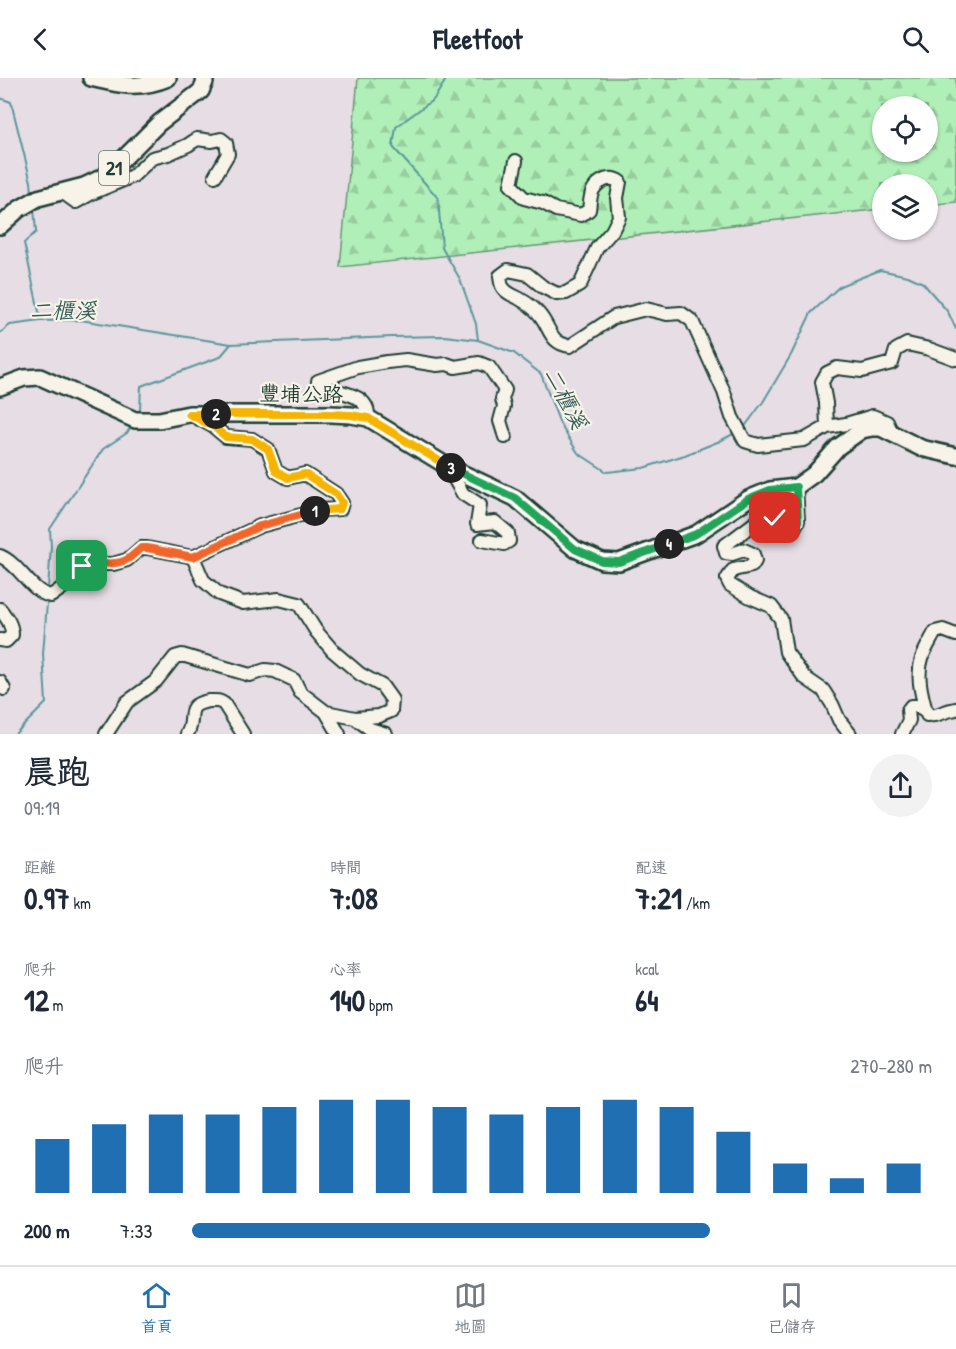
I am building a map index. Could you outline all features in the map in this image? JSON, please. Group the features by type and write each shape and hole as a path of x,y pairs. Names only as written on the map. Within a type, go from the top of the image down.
{"main road":[{"path":"91,78 126,86 154,84 168,78"},
{"name":"21","path":"0,226 19,209 38,198 84,186 103,177 159,123 201,91 205,82 204,78"},
{"name":"豐埔公路","path":"0,387 24,378 40,378 132,418 159,420 189,414 331,414 368,418 447,466 515,498 575,549 602,561 619,562 696,534 748,499 770,490 796,487"},
{"path":"796,487 814,474 838,447 862,430 872,428 881,428 921,448 956,456"}],"street":[{"path":"62,192 76,201 133,176 152,158 168,154 197,139 220,140 226,143 228,154 215,176"},
{"path":"516,161 511,185 524,198 543,203 556,210 581,215 589,210 594,189 603,181 609,178 620,182 617,198 619,217 612,231 597,248 580,285 566,293 557,294 543,287 527,274 508,270 500,276 501,285 506,292 522,300 536,311 546,323 552,338 561,345 570,346 614,316 645,309 667,314 681,314 692,321 724,392 732,417 745,441 758,445 804,440 827,427 873,416 887,422 892,434"},
{"path":"827,427 822,382 827,373 837,368 862,371 892,363 896,350 907,344 956,359"},
{"path":"368,418 368,412 361,400 345,391 318,385 318,381 358,367 387,362 406,360 436,365 447,364 455,367 479,363 489,367 505,390 500,420 505,437"},
{"path":"0,556 8,559 39,591 51,596 69,583 82,566 113,564 128,560 141,548 193,557 260,526 320,510 340,509 342,503 336,494 305,474 288,478 276,471 268,449 252,439 226,437 214,427 189,414"},
{"path":"447,466 463,494 480,505 477,524 495,522 508,533 509,541 504,544 482,540"},
{"path":"796,487 798,521 795,528 788,530 775,518 764,516 724,546 726,553 732,554 744,550 753,554 755,561 752,566 733,570 727,579 730,585 771,606 781,619 786,652 804,677 823,690 839,720 850,734"},
{"path":"193,557 203,580 219,594 243,603 279,599 299,604 316,631 333,651 360,674 382,686 392,700 391,711 379,716 355,718 326,712"},
{"path":"0,609 12,629 12,635 6,641 0,640"},
{"path":"927,715 919,674 922,657 935,632 943,630 956,635"},
{"path":"106,734 127,702 156,681 175,657 182,655 250,675 265,670 275,670 294,680 300,692 326,712 339,734"},
{"path":"187,734 194,706 197,703 214,701 224,704 243,734"},
{"path":"902,734 909,720 908,710 911,706 918,706 927,715 934,716 956,709"},
{"path":"355,718 370,729 386,734"}],"green space":[{"path":"358,78 956,78 956,202 938,204 938,174 872,174 872,210 340,267"}],"waterway":[{"path":"447,78 434,99 396,127 393,147 438,198 442,248 460,279 476,324 478,340"},
{"path":"0,98 11,102 32,193"},
{"path":"34,209 36,232 24,243 41,321"},
{"name":"二櫃溪","path":"742,428 763,402 791,355 811,313 840,286 880,270 908,276 923,283 948,312 956,329"},
{"name":"二櫃溪","path":"0,333 10,325 80,320 231,344 445,336 478,340 514,353 541,374 560,424 578,453 607,472 643,468 685,455 735,433"},
{"path":"138,413 141,386 220,357 231,344"},
{"path":"48,588 50,529 103,449 127,433 131,426"},
{"path":"15,734 46,703 43,654 47,603"}],"route":[{"path":"82,566 98,563 113,564 128,560 141,548 193,557 260,526 320,510 340,509 342,503 336,494 305,474 288,478 276,471 268,449 252,439 226,437 214,427 189,414 331,414 368,418 447,466 515,498 575,549 602,561 619,562 696,534 748,499 770,490 796,487 798,521 795,528 788,530 775,518"}]}
